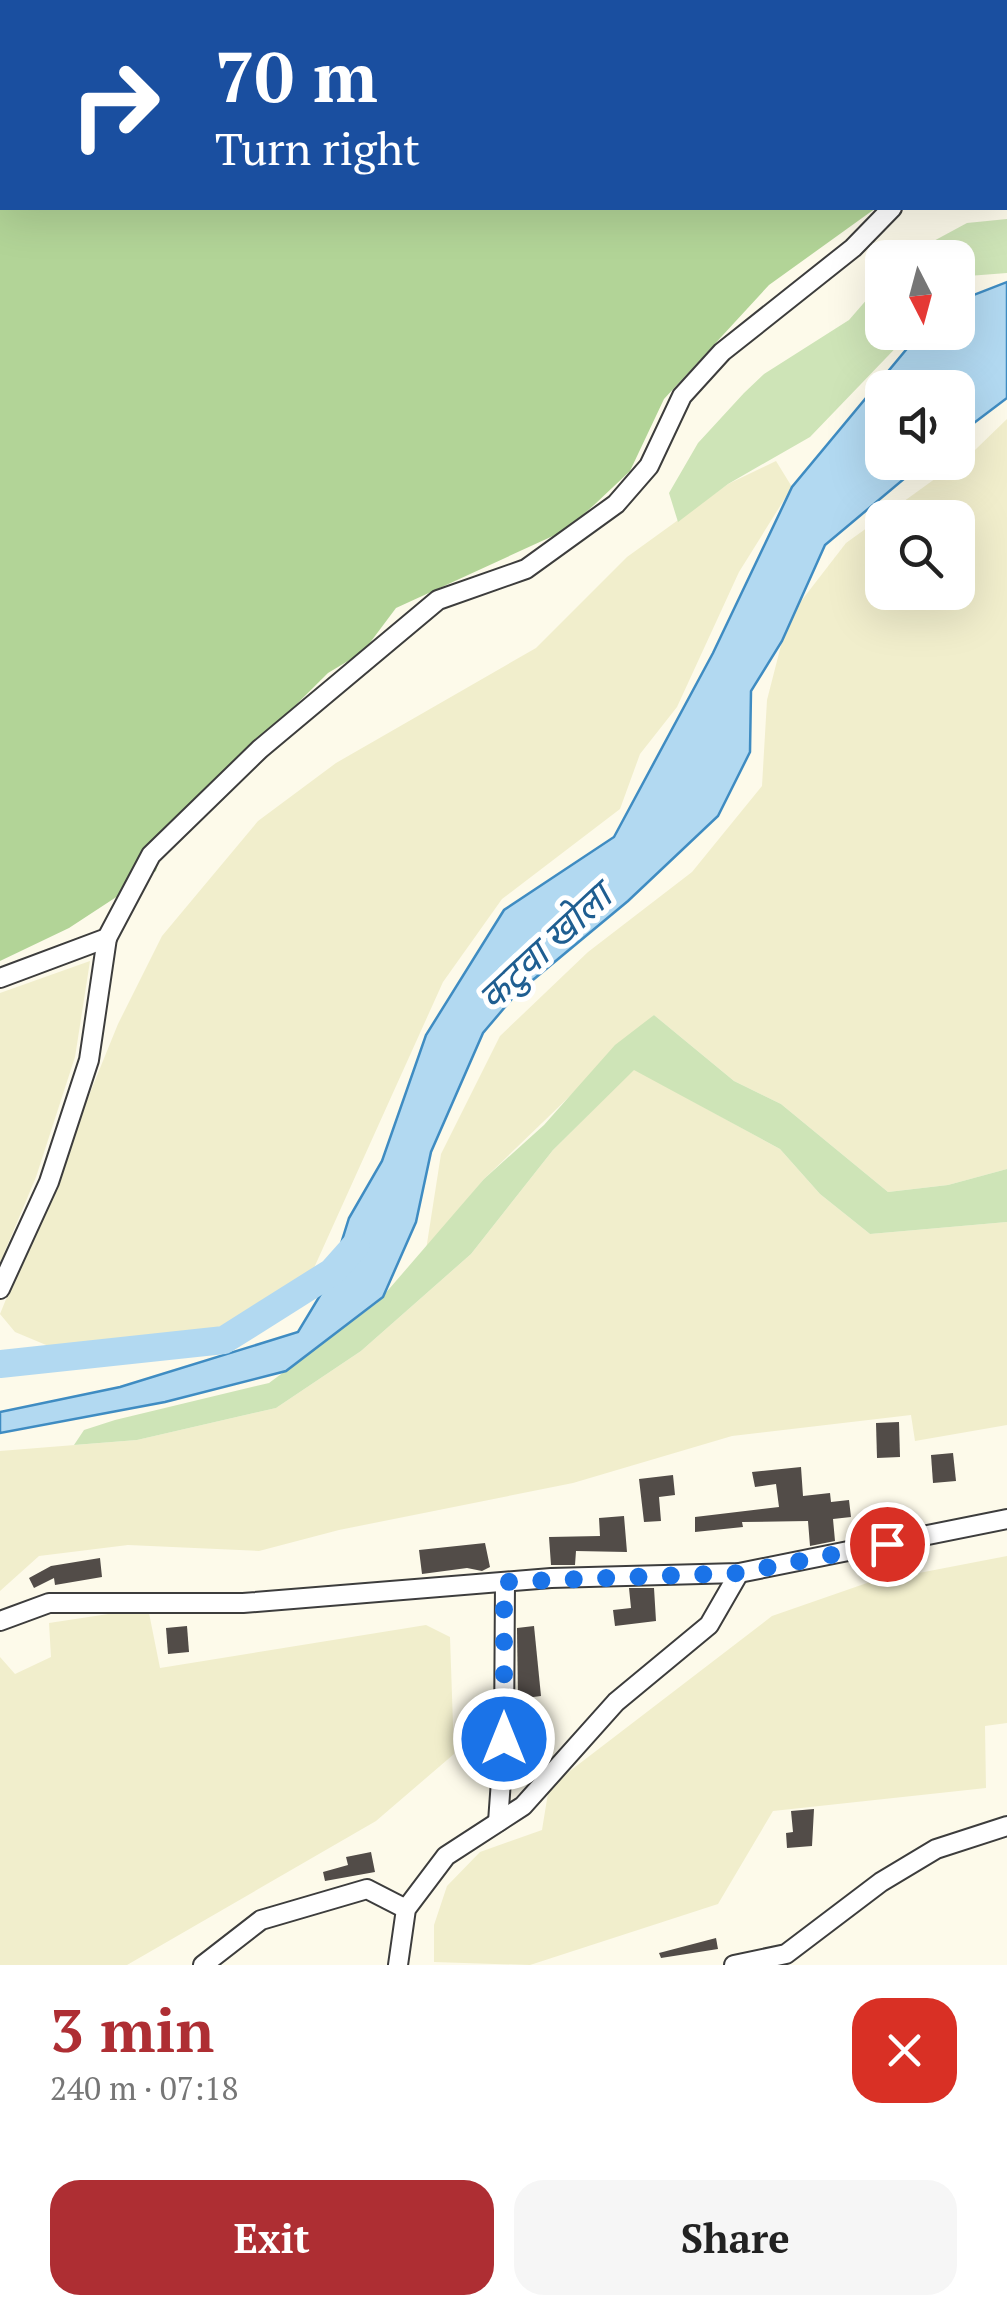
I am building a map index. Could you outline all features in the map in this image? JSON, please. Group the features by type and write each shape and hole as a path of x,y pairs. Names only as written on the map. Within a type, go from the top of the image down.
{"street":[{"path":"0,1288 49,1182 89,1060 107,938 151,855 260,749 438,600 526,568 616,504 649,466 682,396 722,352 853,248 890,210"},
{"path":"0,978 107,938"},
{"path":"0,1621 49,1602 243,1603 504,1582 739,1573 1007,1519"},
{"path":"398,1965 406,1909 446,1856 523,1806 616,1702 710,1625 739,1573"},
{"path":"498,1822 504,1739 504,1582"},
{"path":"734,1965 786,1954 880,1882 936,1849 1007,1826"},
{"path":"203,1965 261,1920 368,1889 406,1909"}],"shaded area":[{"path":"1007,419 1007,1169 948,1185 888,1192 781,1104 734,1081 654,1015 484,1179 426,1250 441,1154 500,1036 588,952 692,872 762,786 767,700 788,618 846,543 865,529 865,610 975,610 975,500 906,500 933,480 975,480 975,450"},
{"path":"776,461 792,487 739,572 677,707 640,754 620,809 502,899 443,982 309,1279 236,1345 211,1355 82,1360 15,1332 0,1314 118,1024 162,936 258,821 336,763 536,648 627,557 728,484"},
{"path":"90,961 75,1057 36,1177 0,1263 0,993"},
{"path":"634,1069 780,1149 820,1194 870,1234 1007,1222 1007,1425 915,1441 911,1415 732,1436 573,1483 339,1530 259,1551 128,1545 39,1556 0,1591 0,1451 137,1440 276,1408 361,1351 471,1254 553,1150"},
{"path":"1007,1556 1007,1723 985,1726 986,1788 773,1811 718,1904 530,1965 434,1962 434,1925 447,1886 480,1852 542,1830 549,1787 772,1616 867,1583"},
{"path":"148,1608 160,1668 426,1625 450,1637 454,1754 376,1821 127,1965 0,1965 0,1657 15,1674 51,1657 49,1623"}],"green space":[{"path":"0,210 873,210 769,285 664,399 630,471 566,530 396,608 363,652 328,673 165,835 156,871 69,928 0,961"},
{"path":"1007,219 1007,273 975,275 975,240 936,240 967,223"},
{"path":"865,302 865,350 894,350 874,370 865,370 865,380 810,437 728,484 678,522 669,493 698,443 764,374 849,320"},
{"path":"654,1015 734,1081 781,1104 888,1192 948,1185 1007,1169 1007,1222 870,1234 820,1194 780,1149 634,1070 553,1150 471,1254 361,1351 276,1408 137,1440 74,1445 84,1430 115,1420 269,1383 377,1303 484,1179 544,1125 615,1045"}],"water":[{"path":"1007,282 1007,398 975,422 975,370 889,370 906,350 975,350 975,294"},
{"path":"865,399 865,480 903,480 879,500 865,500 865,512 825,545 782,641 751,691 750,752 718,816 628,901 516,994 483,1033 431,1152 416,1222 383,1297 286,1371 165,1402 0,1433 0,1412 120,1387 298,1332 330,1279 349,1218 382,1161 426,1035 504,910 614,837 713,653 792,487"}],"building":[{"path":"899,1422 900,1457 877,1458 876,1423"},
{"path":"953,1453 956,1481 933,1483 931,1455"},
{"path":"801,1467 803,1496 830,1493 831,1502 849,1500 851,1517 833,1519 835,1541 810,1546 808,1521 742,1522 743,1527 695,1532 695,1517 779,1507 776,1484 755,1487 752,1472"},
{"path":"673,1475 675,1495 659,1497 661,1521 644,1522 639,1479"},
{"path":"624,1516 627,1552 576,1551 575,1565 551,1565 549,1537 600,1536 599,1518"},
{"path":"485,1543 490,1567 482,1571 467,1568 422,1574 419,1550"},
{"path":"100,1558 102,1577 55,1585 54,1578 34,1588 29,1578 51,1566"},
{"path":"629,1588 654,1588 656,1621 615,1626 613,1610 631,1608"},
{"path":"187,1626 189,1652 168,1654 166,1628"},
{"path":"534,1626 541,1696 518,1699 517,1628"},
{"path":"814,1809 812,1846 787,1848 786,1833 793,1832 791,1811"},
{"path":"371,1852 375,1872 325,1881 323,1872 348,1865 346,1857"},
{"path":"716,1938 718,1949 661,1958 659,1953"}],"waterway":[{"name":"कटुवा खोला","path":"0,1364 224,1340 332,1272 356,1245"}],"route":[{"path":"504,1739 504,1582 739,1573 887,1544"}]}
